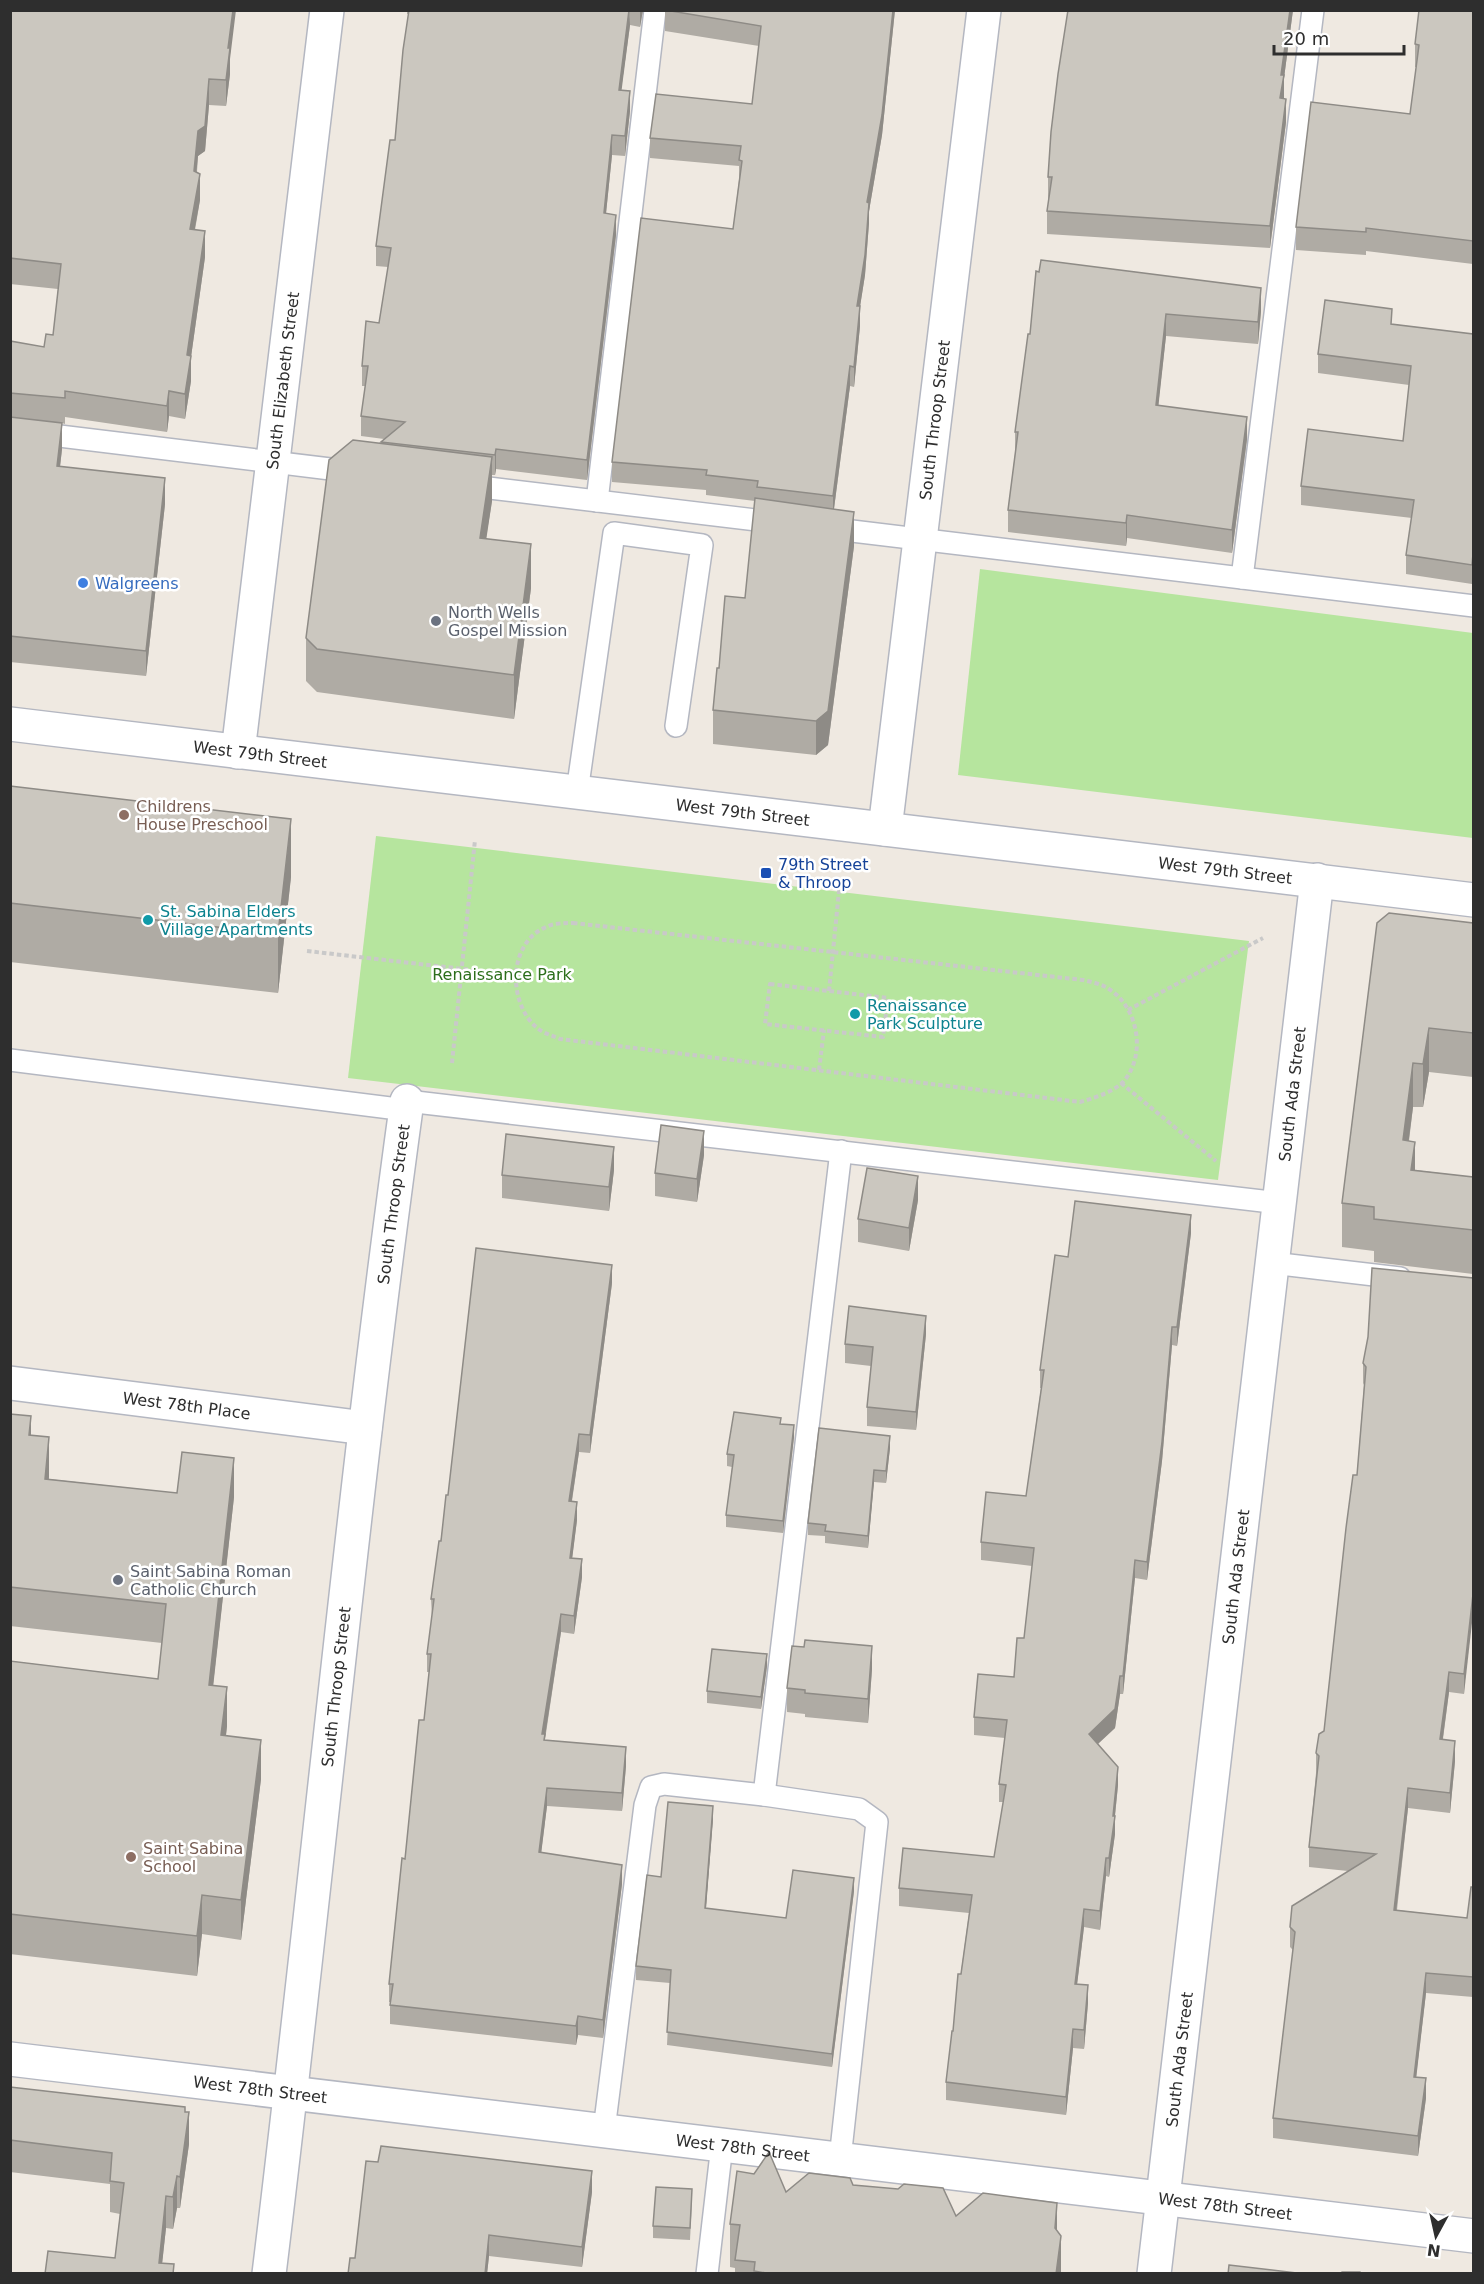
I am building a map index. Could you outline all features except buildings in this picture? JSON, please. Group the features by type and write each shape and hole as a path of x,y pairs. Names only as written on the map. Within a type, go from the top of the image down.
{"street":[{"name":"South Elizabeth Street","path":"238,752 327,10"},
{"name":"South Throop Street","path":"885,829 984,10"},
{"name":"West 79th Street","path":"10,724 1473,900"},
{"name":"South Ada Street","path":"1154,2274 1317,880"},
{"name":"South Throop Street","path":"269,2274 365,1428 407,1105"},
{"name":"West 78th Place","path":"10,1383 365,1428"},
{"name":"West 78th Street","path":"10,2059 1473,2236"}],"lane":[{"path":"597,501 655,10"},
{"path":"1242,578 1313,10"},
{"path":"10,430 375,474"},
{"path":"445,483 1473,606"},
{"path":"577,792 614,533 702,545 676,726"},
{"path":"10,1060 841,1151 1279,1203"},
{"path":"764,1795 841,1151"},
{"path":"1272,1263 1415,1280"},
{"path":"604,2130 645,1805 651,1787 664,1784 764,1795 859,1809 877,1822 840,2159"},
{"path":"707,2274 722,2145"}],"path":[{"path":"452,1063 475,840"},
{"path":"829,991 840,881"},
{"path":"573,923 1083,980 1109,989 1119,997 1128,1010 1136,1025 1136,1057 1131,1070 1121,1083 1096,1098 1080,1102 560,1039 544,1033 525,1014 519,1001 515,975 518,958 524,947 544,928 573,923"},
{"path":"1128,1010 1263,938"},
{"path":"307,951 515,975"},
{"path":"770,984 888,998 884,1037 824,1030 765,1024 770,984"},
{"path":"819,1070 824,1030"},
{"path":"1121,1083 1224,1168"}],"green space":[{"path":"980,569 1473,633 1473,838 958,775"},
{"name":"Renaissance Park","path":"376,836 1249,941 1218,1180 348,1078"}],"place":[{"name":"Walgreens","path":"83,583"},
{"name":"North Wells Gospel Mission","path":"436,621"},
{"name":"Childrens House Preschool","path":"124,815"},
{"name":"79th Street & Throop","path":"766,873"},
{"name":"St. Sabina Elders Village Apartments","path":"148,920"},
{"name":"Renaissance Park Sculpture","path":"855,1014"},
{"name":"Saint Sabina Roman Catholic Church","path":"118,1580"},
{"name":"Saint Sabina School","path":"131,1857"}]}
